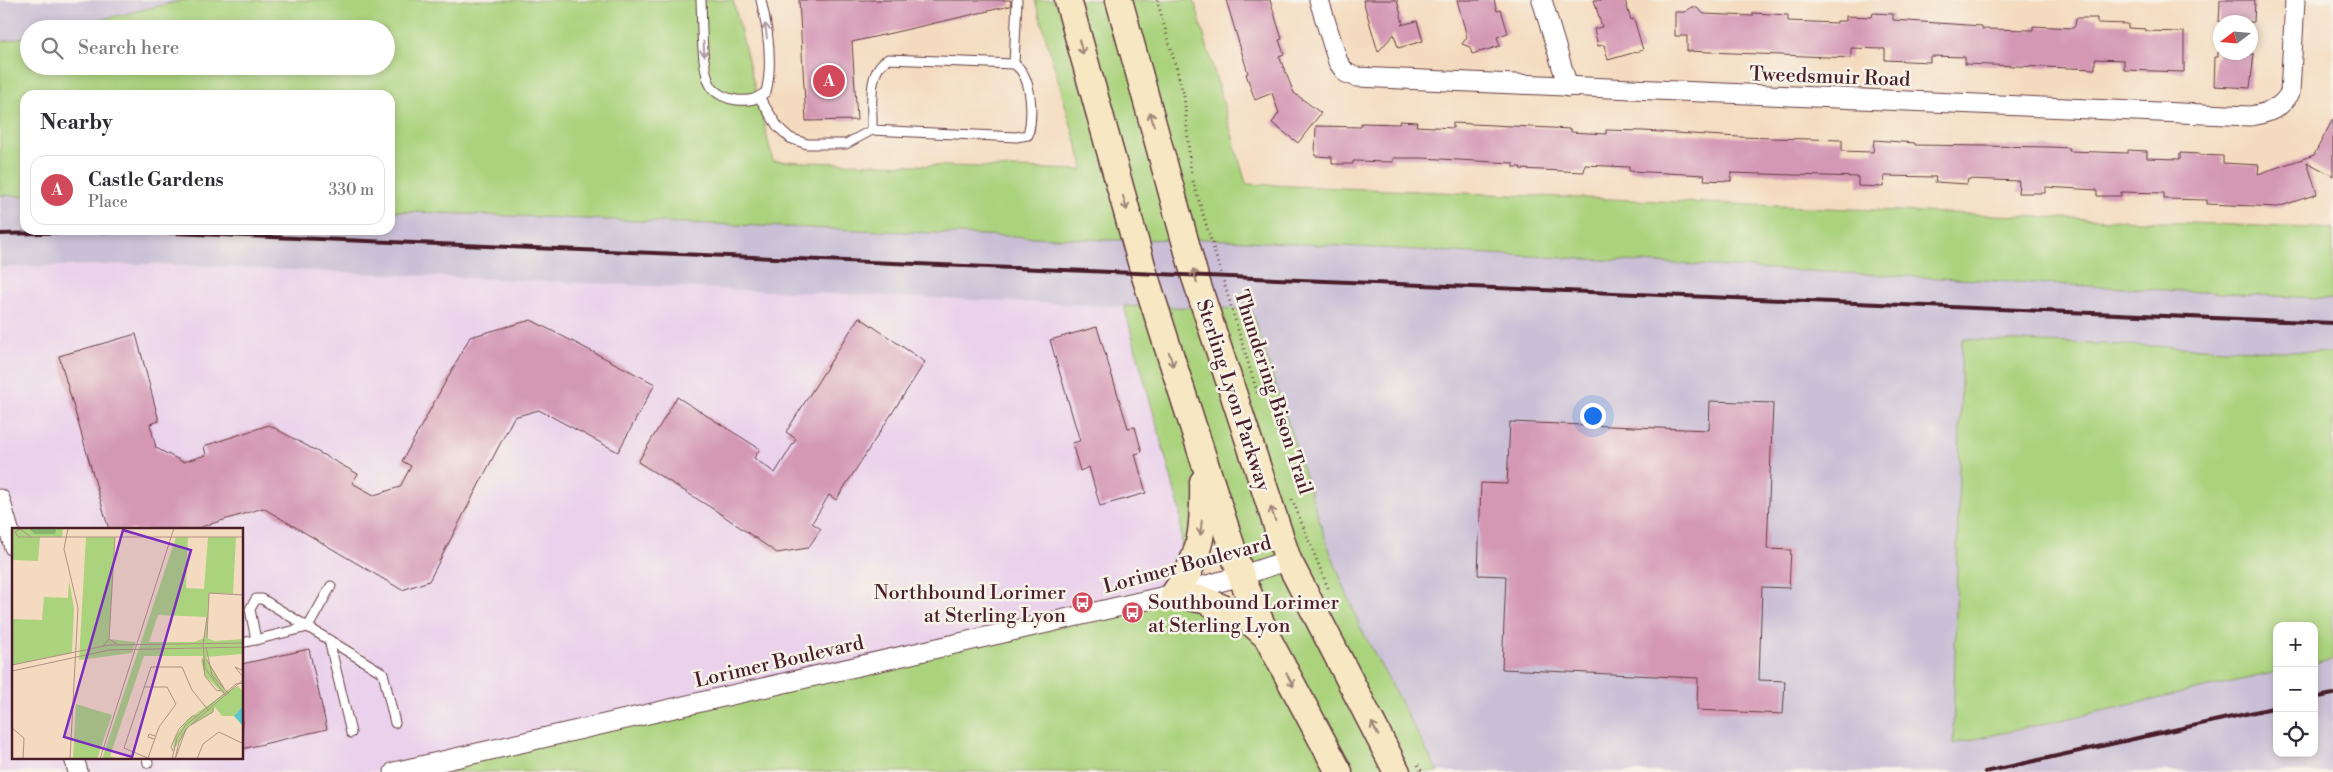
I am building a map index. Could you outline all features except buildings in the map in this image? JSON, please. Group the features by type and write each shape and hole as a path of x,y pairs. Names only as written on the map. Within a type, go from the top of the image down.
{"main road":[{"path":"1068,0 1144,273 1241,576 1267,637 1339,772"},
{"name":"Sterling Lyon Parkway","path":"1119,0 1195,277 1288,560 1407,768"},
{"path":"1203,462 1204,508 1199,551 1189,574 1174,594 1204,600 1246,618 1267,637"}],"street":[{"name":"Tweedsmuir Road","path":"1319,0 1338,62 1346,72 1357,77 2250,116 2267,113 2282,105 2290,93 2295,0"},
{"path":"1542,0 1568,87"},
{"path":"0,499 12,540"},
{"name":"Lorimer Boulevard","path":"394,772 1174,594 1241,576 1288,560"}],"lane":[{"path":"701,0 705,63 710,85 718,94 732,100 752,101 766,92 770,76 761,0"},
{"path":"1014,64 1017,0"},
{"path":"759,97 778,127 790,138 807,144 846,144 872,130 1016,137 1028,135 1033,113 1024,74 1021,68 1014,64 888,59 881,62 873,78 872,130"},
{"path":"244,643 308,627 331,586"},
{"path":"256,640 250,609 256,599 262,598 383,673 395,723"},
{"path":"329,640 351,733"}],"path":[{"name":"Thundering Bison Trail","path":"1157,0 1184,95 1190,173 1260,401"},
{"name":"Thundering Bison Trail","path":"1290,494 1330,591"},
{"path":"1407,768 1422,772"}],"shaded area":[{"path":"0,0 185,0 99,20 20,20 20,38 0,42"},
{"path":"0,195 20,196 20,235 395,235 395,211 1135,239 1210,239 2333,299 2333,353 1963,339 1953,743 2273,673 2273,757 2318,757 2318,663 2333,659 2333,772 1438,772 1359,625 1326,541 1205,307 1155,308 156,264 0,267"},
{"path":"156,264 1124,306 1180,510 1182,550 1174,594 394,772 0,772 0,267"}],"green space":[{"path":"185,0 733,0 773,161 1084,170 1035,0 1194,0 1246,184 2333,229 2333,299 1210,239 1107,240 395,211 395,90 20,90 20,196 0,195 0,42 20,38 20,75 395,75 395,20 99,20"},
{"path":"1124,306 1251,309 1326,541 1359,625 1438,772 394,772 1174,594 1182,550 1180,510","holes":["1203,464 1246,618 1175,594"]},
{"path":"1962,339 2333,353 2333,659 2318,663 2318,622 2273,622 2273,673 1953,744"}],"railway":[{"path":"0,234 20,234"},
{"path":"223,235 2333,323"},
{"path":"2318,697 2333,694"},
{"path":"1985,772 2273,708"}],"place":[{"name":"Castle Gardens","path":"829,81"},
{"name":"Northbound Lorimer at Sterling Lyon","path":"1082,603"},
{"name":"Southbound Lorimer at Sterling Lyon","path":"1132,613"}]}
